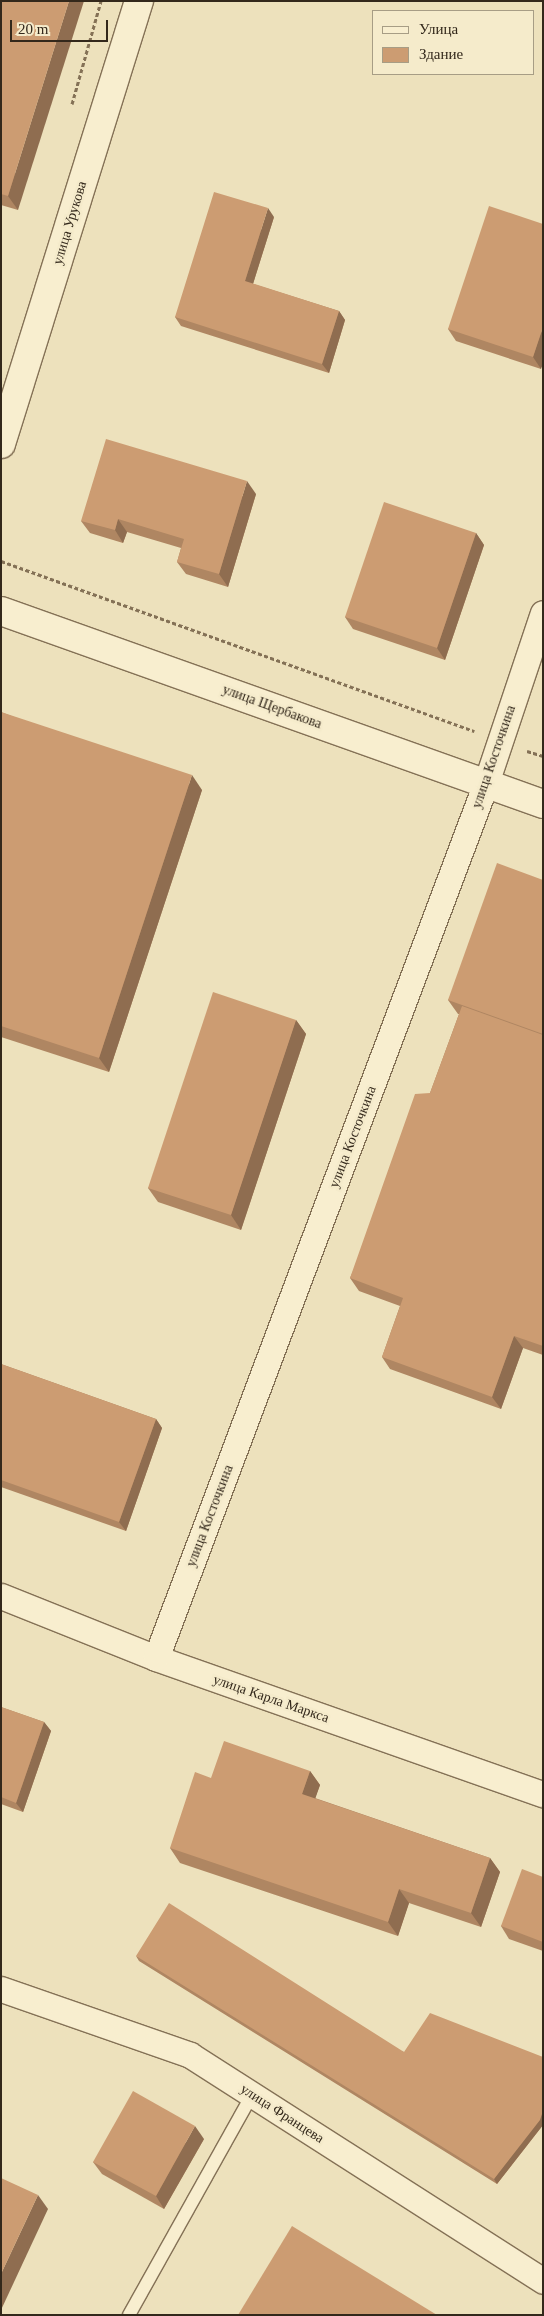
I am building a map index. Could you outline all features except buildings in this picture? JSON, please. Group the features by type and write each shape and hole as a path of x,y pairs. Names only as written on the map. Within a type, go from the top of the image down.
{"street":[{"name":"улица Урукова","path":"1,444 139,1"},
{"name":"улица Щербакова","path":"1,610 543,804"},
{"name":"улица Косточкина","path":"156,1658 486,783 543,613"},
{"name":"улица Карла Маркса","path":"1,1596 156,1658 543,1794"},
{"name":"улица Францева","path":"1,1990 190,2055 543,2281"}],"lane":[{"path":"129,2315 252,2095"}],"path":[{"path":"1,562 543,756"}]}
